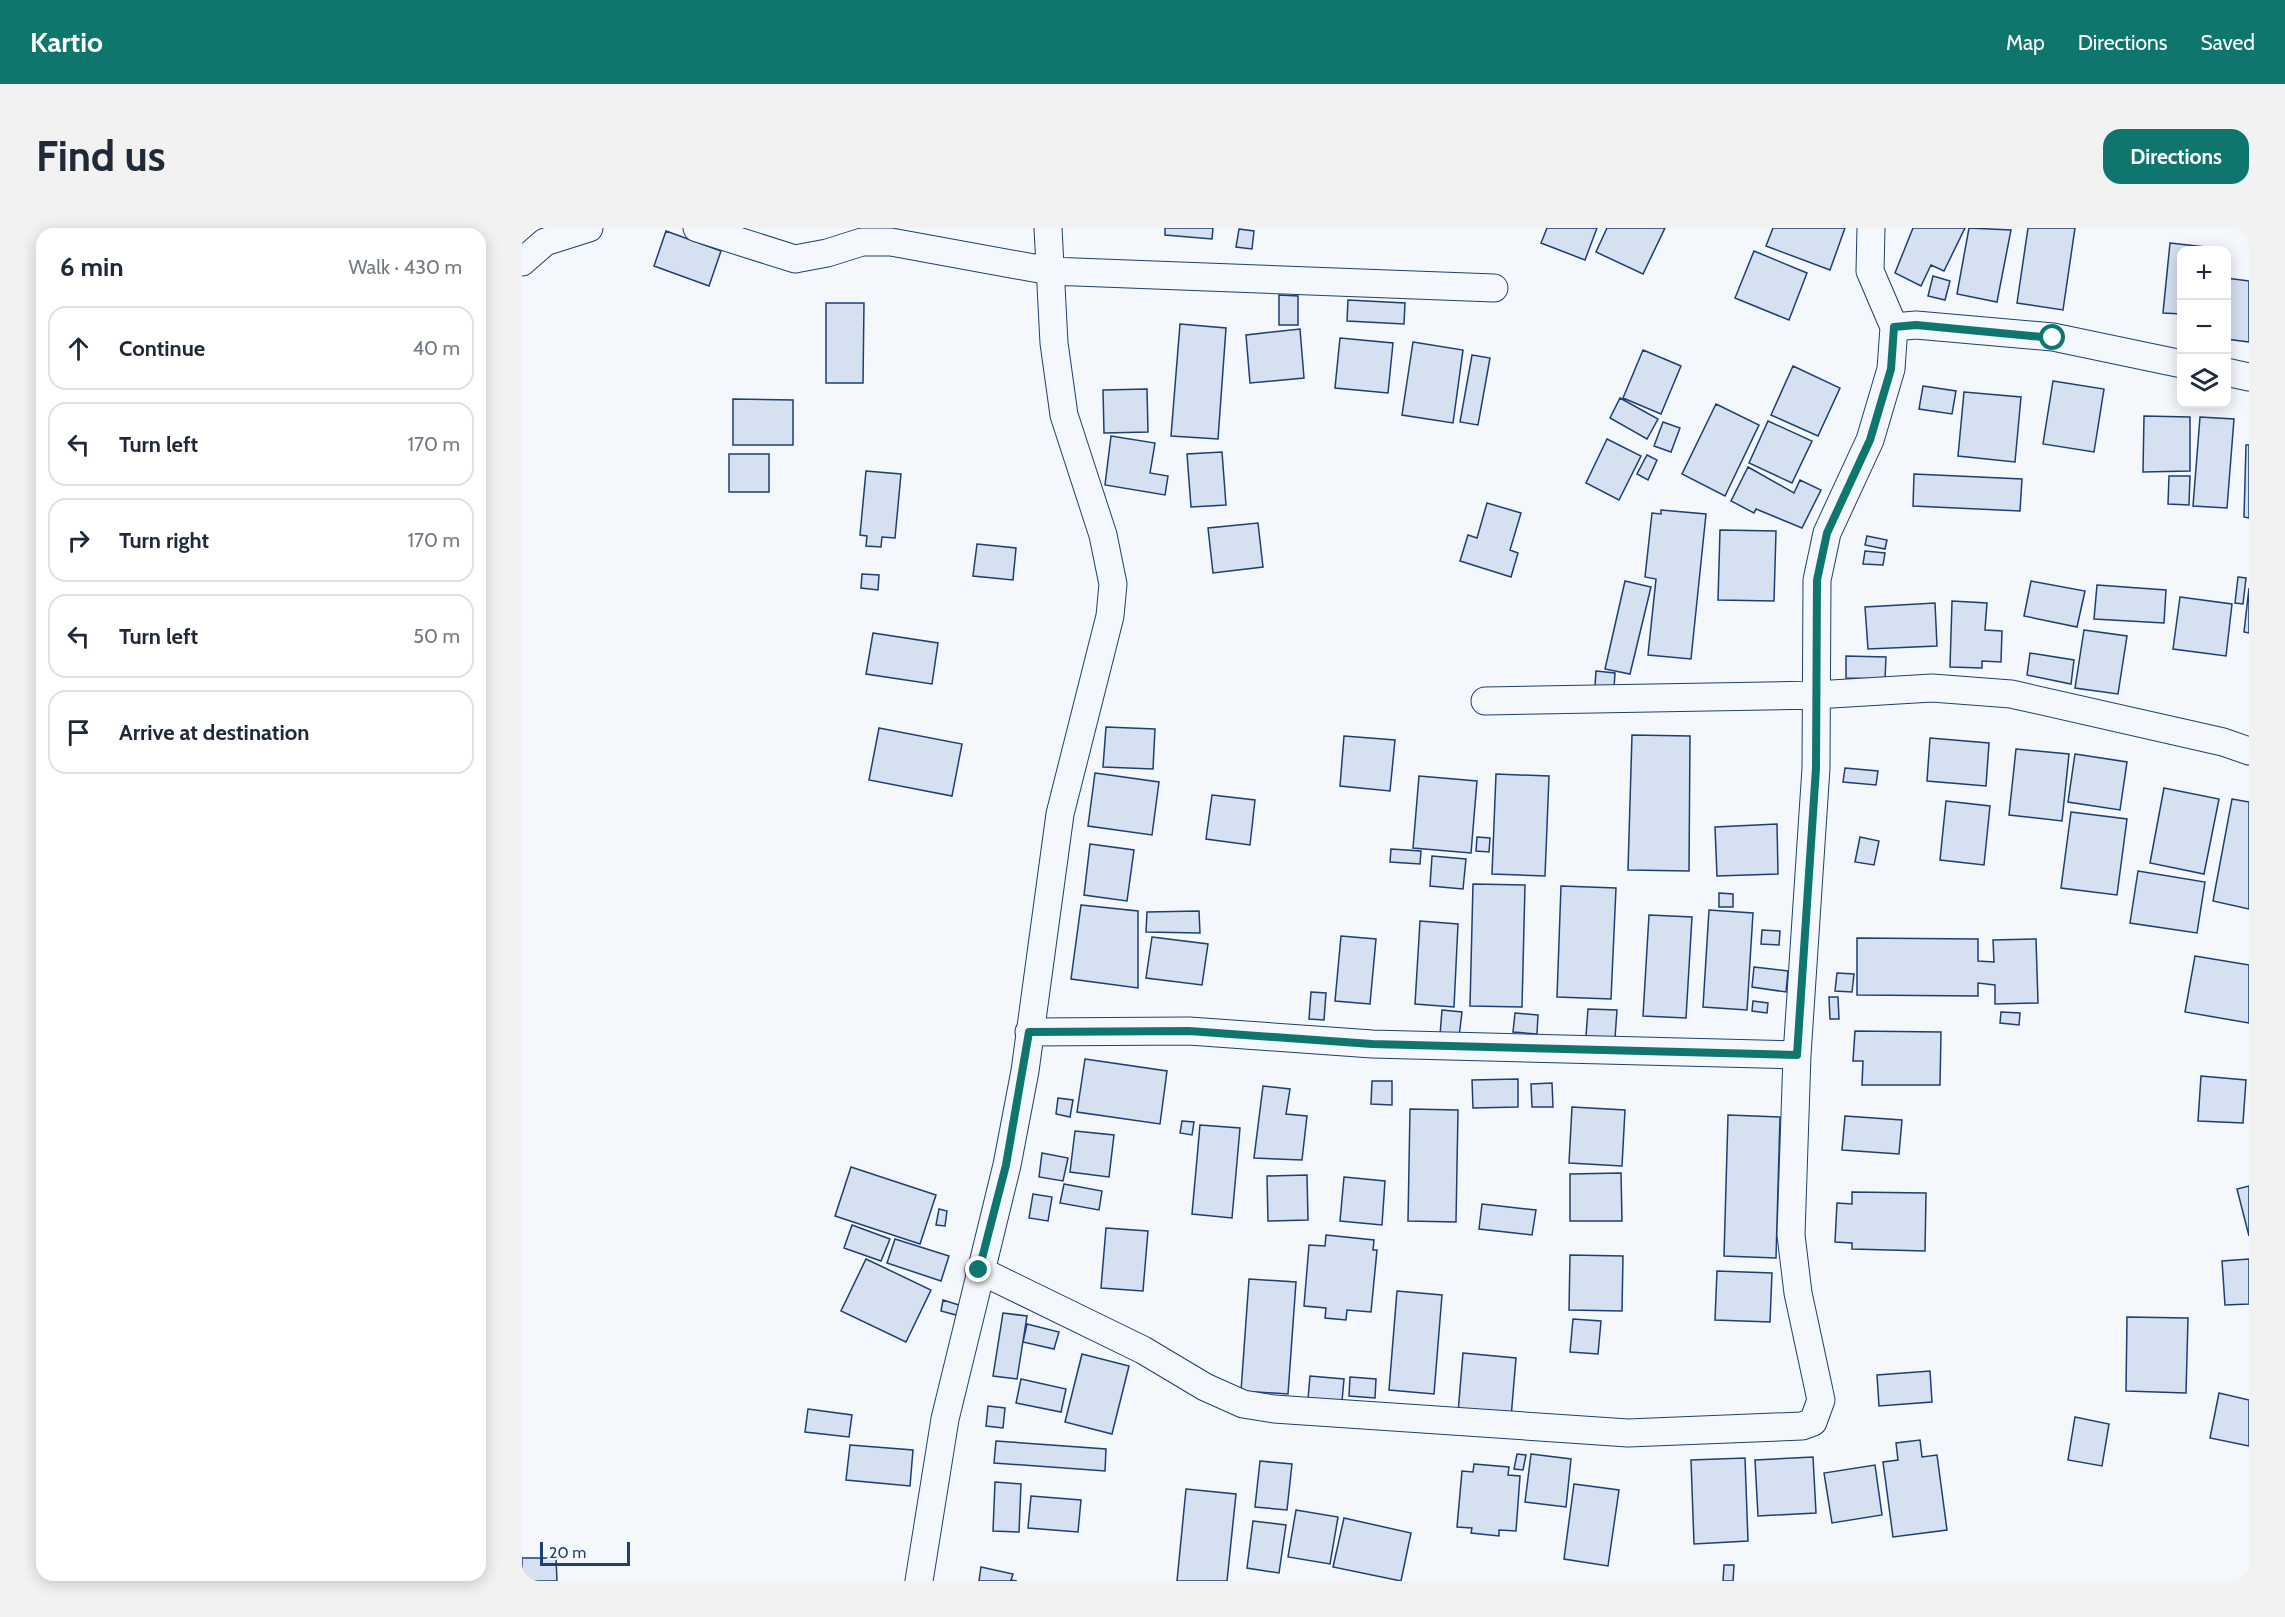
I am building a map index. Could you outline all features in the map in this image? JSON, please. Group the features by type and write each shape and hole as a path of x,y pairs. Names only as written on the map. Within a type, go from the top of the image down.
{"street":[{"path":"522,262 545,242 589,228"},
{"path":"697,228 795,259 827,253 862,242 891,242 1050,271 1494,288"},
{"path":"920,1581 945,1419 1006,1165 1029,1032 1060,814 1110,616 1113,584 1103,535 1064,415 1054,343 1048,228"},
{"path":"979,1270 1143,1350 1205,1387 1243,1404 1286,1410 1628,1433 1802,1426 1813,1422 1821,1400 1798,1293 1791,1236 1797,1055 1812,848 1817,580 1827,533 1873,430 1891,369 1894,327 1870,271 1871,228"},
{"path":"1894,327 1916,325 2053,338 2177,363"},
{"path":"2231,373 2249,376"},
{"path":"1485,701 1815,695 1932,688 2011,694 2223,742 2249,752"},
{"path":"1029,1032 1189,1031 1372,1044 1797,1055"}],"building":[{"path":"1165,228 1213,228 1212,239 1165,235"},
{"path":"1547,228 1597,228 1585,260 1541,243"},
{"path":"1607,228 1665,228 1643,274 1596,252"},
{"path":"1773,228 1845,228 1830,270 1766,246"},
{"path":"1913,228 1965,228 1944,271 1931,265 1921,286 1895,273"},
{"path":"1969,228 2011,230 1997,302 1957,294"},
{"path":"2028,228 2075,228 2063,310 2017,303"},
{"path":"1239,229 1254,231 1252,249 1236,247"},
{"path":"666,231 721,251 709,286 654,266"},
{"path":"2170,243 2196,246 2177,246 2177,314 2163,313"},
{"path":"1754,251 1807,273 1789,320 1735,298"},
{"path":"1933,276 1950,281 1945,300 1928,296"},
{"path":"2231,279 2249,281 2249,342 2231,340"},
{"path":"1279,295 1298,296 1298,325 1279,325"},
{"path":"1348,300 1405,303 1404,324 1347,321"},
{"path":"826,303 864,303 863,383 826,383"},
{"path":"1180,324 1226,328 1218,439 1171,436"},
{"path":"1300,329 1304,378 1250,383 1246,335"},
{"path":"1340,338 1393,343 1388,393 1335,388"},
{"path":"1413,342 1463,350 1453,423 1402,415"},
{"path":"1643,350 1681,366 1661,414 1623,398"},
{"path":"1472,355 1490,358 1478,425 1460,422"},
{"path":"1793,366 1840,388 1818,436 1771,415"},
{"path":"2053,381 2104,389 2094,452 2043,444"},
{"path":"1923,386 1956,391 1952,414 1919,409"},
{"path":"1147,389 1148,432 1104,433 1103,390"},
{"path":"1964,392 2021,397 2015,462 1958,456"},
{"path":"1620,398 1658,419 1647,439 1610,418"},
{"path":"733,399 793,400 793,445 733,445"},
{"path":"1716,404 1759,425 1725,496 1682,474"},
{"path":"2144,416 2190,417 2190,471 2143,472"},
{"path":"2200,417 2234,419 2227,508 2193,506"},
{"path":"1768,421 1812,441 1792,483 1749,463"},
{"path":"1663,422 1680,428 1671,452 1654,446"},
{"path":"1111,436 1155,443 1150,473 1168,476 1165,495 1105,485"},
{"path":"1607,439 1641,456 1619,500 1586,483"},
{"path":"2246,445 2249,445 2249,518 2244,517"},
{"path":"1222,452 1226,505 1191,507 1187,454"},
{"path":"729,454 769,454 769,492 729,492"},
{"path":"1647,455 1657,460 1648,480 1637,474"},
{"path":"1748,467 1794,493 1800,480 1821,490 1802,528 1756,509 1754,513 1731,501"},
{"path":"866,471 901,474 895,538 882,537 881,547 866,546 867,536 860,535"},
{"path":"1914,474 2022,479 2020,511 1913,506"},
{"path":"2169,476 2190,476 2189,505 2168,504"},
{"path":"1487,503 1521,513 1510,550 1518,553 1511,577 1460,561 1468,535 1477,538"},
{"path":"1661,510 1706,514 1691,659 1648,655 1656,579 1645,577 1652,513 1661,514"},
{"path":"1258,523 1263,567 1213,573 1208,528"},
{"path":"1720,530 1776,531 1774,601 1718,600"},
{"path":"1867,536 1887,540 1885,549 1865,545"},
{"path":"977,544 1016,548 1013,580 973,576"},
{"path":"1865,551 1885,553 1883,565 1863,564"},
{"path":"862,574 879,575 878,590 861,588"},
{"path":"2238,577 2246,578 2243,604 2235,603"},
{"path":"1625,581 1651,587 1630,674 1605,669"},
{"path":"2031,581 2085,591 2077,627 2024,616"},
{"path":"2097,585 2166,590 2164,623 2094,619"},
{"path":"2249,588 2249,633 2244,632"},
{"path":"2180,597 2232,604 2226,656 2173,649"},
{"path":"1952,601 1987,603 1985,630 2002,631 2001,662 1982,661 1982,668 1950,667"},
{"path":"1935,603 1937,646 1868,649 1865,607"},
{"path":"2084,630 2127,636 2118,694 2075,688"},
{"path":"873,633 938,643 932,684 866,674"},
{"path":"2030,653 2074,660 2071,684 2027,675"},
{"path":"1846,656 1886,657 1885,679 1846,678"},
{"path":"1596,671 1615,673 1614,688 1595,686"},
{"path":"1106,727 1155,729 1153,769 1103,767"},
{"path":"879,728 962,744 952,796 869,780"},
{"path":"1632,735 1690,736 1689,871 1628,870"},
{"path":"1344,736 1395,740 1390,791 1340,786"},
{"path":"1930,738 1989,743 1986,786 1927,781"},
{"path":"2016,749 2069,754 2062,821 2009,815"},
{"path":"2075,754 2127,762 2120,810 2068,802"},
{"path":"1845,768 1878,771 1876,785 1843,782"},
{"path":"1095,773 1159,782 1152,835 1088,826"},
{"path":"1496,774 1549,776 1545,876 1492,874"},
{"path":"1419,776 1477,781 1471,853 1413,848"},
{"path":"2164,788 2219,799 2204,874 2150,863"},
{"path":"1212,795 1255,800 1250,845 1206,839"},
{"path":"2232,799 2249,802 2249,909 2213,901"},
{"path":"1946,801 1990,806 1984,865 1940,860"},
{"path":"2071,812 2127,819 2117,895 2061,888"},
{"path":"1777,824 1778,874 1717,876 1715,827"},
{"path":"1477,837 1490,838 1489,852 1476,851"},
{"path":"1860,837 1879,841 1874,865 1855,862"},
{"path":"1090,844 1134,850 1127,901 1084,895"},
{"path":"1391,849 1421,851 1420,864 1390,862"},
{"path":"1432,856 1466,859 1463,889 1430,886"},
{"path":"2138,871 2205,882 2197,933 2130,923"},
{"path":"1473,884 1525,885 1522,1007 1470,1006"},
{"path":"1561,886 1616,888 1611,999 1557,997"},
{"path":"1719,893 1733,894 1733,907 1719,907"},
{"path":"1081,905 1138,911 1138,988 1071,979"},
{"path":"1709,910 1753,913 1747,1010 1703,1007"},
{"path":"1199,911 1200,933 1146,932 1147,912"},
{"path":"1649,915 1692,917 1686,1018 1643,1016"},
{"path":"1420,921 1458,924 1454,1007 1415,1004"},
{"path":"1762,930 1780,931 1779,945 1761,944"},
{"path":"1341,936 1376,939 1370,1004 1335,1001"},
{"path":"1152,937 1208,944 1202,985 1146,978"},
{"path":"1857,938 1978,939 1978,961 1994,962 1993,940 2036,939 2038,1003 1995,1004 1995,985 1978,983 1978,996 1857,995"},
{"path":"2195,956 2249,965 2249,1023 2185,1012"},
{"path":"1754,967 1788,971 1786,992 1752,987"},
{"path":"1837,973 1854,974 1852,992 1835,991"},
{"path":"1311,992 1326,993 1324,1020 1309,1019"},
{"path":"1829,997 1838,997 1839,1019 1830,1019"},
{"path":"1753,1001 1768,1003 1767,1013 1752,1011"},
{"path":"1588,1009 1617,1010 1615,1038 1586,1036"},
{"path":"1442,1010 1462,1012 1459,1037 1440,1035"},
{"path":"2001,1012 2020,1013 2019,1025 2000,1023"},
{"path":"1515,1013 1538,1015 1537,1034 1513,1032"},
{"path":"1855,1031 1941,1032 1940,1085 1862,1085 1863,1061 1853,1061"},
{"path":"1085,1059 1167,1071 1160,1124 1077,1112"},
{"path":"2201,1076 2246,1080 2243,1123 2198,1121"},
{"path":"1518,1079 1518,1107 1473,1108 1472,1080"},
{"path":"1372,1081 1392,1081 1392,1105 1371,1104"},
{"path":"1552,1083 1553,1107 1532,1107 1531,1084"},
{"path":"1263,1086 1290,1089 1286,1114 1307,1116 1302,1160 1254,1158"},
{"path":"1058,1098 1073,1100 1070,1117 1056,1114"},
{"path":"1572,1107 1625,1110 1622,1166 1569,1163"},
{"path":"1410,1109 1458,1110 1456,1222 1408,1221"},
{"path":"1728,1115 1780,1117 1776,1258 1724,1256"},
{"path":"1845,1116 1902,1120 1899,1154 1842,1150"},
{"path":"1182,1121 1194,1122 1192,1135 1180,1133"},
{"path":"1200,1125 1240,1128 1232,1218 1192,1214"},
{"path":"1075,1131 1114,1135 1109,1177 1070,1172"},
{"path":"1042,1153 1068,1158 1063,1181 1039,1177"},
{"path":"851,1167 936,1195 920,1244 835,1216"},
{"path":"1621,1173 1622,1221 1570,1221 1570,1174"},
{"path":"1307,1175 1308,1220 1268,1221 1267,1176"},
{"path":"1344,1177 1385,1181 1382,1225 1340,1221"},
{"path":"1064,1184 1102,1191 1099,1210 1060,1203"},
{"path":"2249,1186 2249,1236 2237,1189"},
{"path":"1852,1192 1926,1193 1925,1251 1852,1249 1852,1243 1835,1242 1837,1203 1852,1204"},
{"path":"1033,1194 1052,1197 1048,1221 1029,1218"},
{"path":"1482,1204 1536,1210 1532,1235 1479,1229"},
{"path":"939,1209 947,1211 945,1226 936,1225"},
{"path":"852,1225 890,1239 881,1261 844,1248"},
{"path":"1106,1228 1148,1231 1143,1291 1101,1288"},
{"path":"1326,1235 1374,1240 1373,1250 1377,1250 1371,1312 1347,1310 1346,1320 1325,1318 1326,1308 1304,1306 1309,1245 1325,1246"},
{"path":"895,1239 949,1256 941,1281 887,1263"},
{"path":"1570,1255 1623,1256 1622,1311 1569,1310"},
{"path":"866,1259 931,1290 906,1342 841,1311"},
{"path":"2249,1259 2249,1304 2225,1305 2222,1261"},
{"path":"1717,1271 1772,1273 1770,1322 1715,1320"},
{"path":"1249,1279 1296,1282 1288,1394 1241,1391"},
{"path":"1397,1291 1442,1295 1434,1394 1389,1390"},
{"path":"943,1300 959,1305 956,1315 941,1311"},
{"path":"1003,1313 1027,1316 1017,1379 993,1376"},
{"path":"2127,1317 2188,1318 2186,1393 2126,1391"},
{"path":"1573,1319 1601,1321 1598,1354 1570,1352"},
{"path":"1027,1324 1059,1332 1054,1349 1023,1342"},
{"path":"1463,1353 1516,1358 1511,1418 1458,1413"},
{"path":"1082,1354 1129,1366 1112,1434 1065,1422"},
{"path":"1930,1371 1932,1402 1879,1406 1877,1375"},
{"path":"1310,1376 1344,1379 1342,1401 1308,1399"},
{"path":"1350,1377 1376,1379 1375,1398 1349,1396"},
{"path":"1021,1379 1066,1389 1061,1412 1016,1403"},
{"path":"2219,1393 2249,1400 2249,1446 2210,1438"},
{"path":"988,1406 1005,1408 1003,1428 986,1426"},
{"path":"808,1409 852,1415 849,1437 805,1432"},
{"path":"2075,1417 2109,1424 2102,1466 2068,1460"},
{"path":"1920,1440 1922,1457 1937,1455 1947,1530 1893,1537 1883,1462 1898,1460 1896,1443"},
{"path":"996,1441 1106,1449 1105,1471 994,1463"},
{"path":"850,1445 913,1450 910,1486 846,1480"},
{"path":"1517,1454 1526,1455 1523,1470 1514,1469"},
{"path":"1531,1454 1571,1459 1566,1507 1525,1502"},
{"path":"1813,1457 1816,1513 1758,1516 1755,1460"},
{"path":"1745,1458 1748,1541 1694,1544 1691,1460"},
{"path":"1260,1461 1292,1464 1287,1510 1255,1507"},
{"path":"1474,1464 1509,1467 1508,1475 1520,1476 1516,1531 1499,1530 1499,1536 1471,1533 1472,1528 1457,1527 1462,1471 1473,1472"},
{"path":"1875,1465 1882,1515 1832,1523 1824,1473"},
{"path":"995,1482 1021,1484 1019,1532 993,1531"},
{"path":"1574,1484 1619,1490 1608,1566 1564,1559"},
{"path":"1186,1489 1236,1494 1227,1581 1177,1581"},
{"path":"1031,1496 1081,1500 1078,1532 1028,1528"},
{"path":"1296,1510 1338,1517 1330,1564 1288,1557"},
{"path":"1344,1518 1411,1533 1401,1581 1333,1567"},
{"path":"1253,1521 1286,1525 1279,1573 1247,1568"},
{"path":"522,1558 556,1558 557,1581 522,1581"},
{"path":"1724,1565 1734,1565 1733,1581 1723,1581"},
{"path":"981,1567 1013,1574 1011,1580 1017,1581 979,1581"}],"route":[{"path":"979,1270 1006,1165 1029,1032 1189,1031 1267,1039 1372,1044 1797,1055 1812,860 1816,768 1814,626 1817,580 1827,533 1870,440 1891,369 1894,327 1916,325 1947,327 2053,338"}]}
